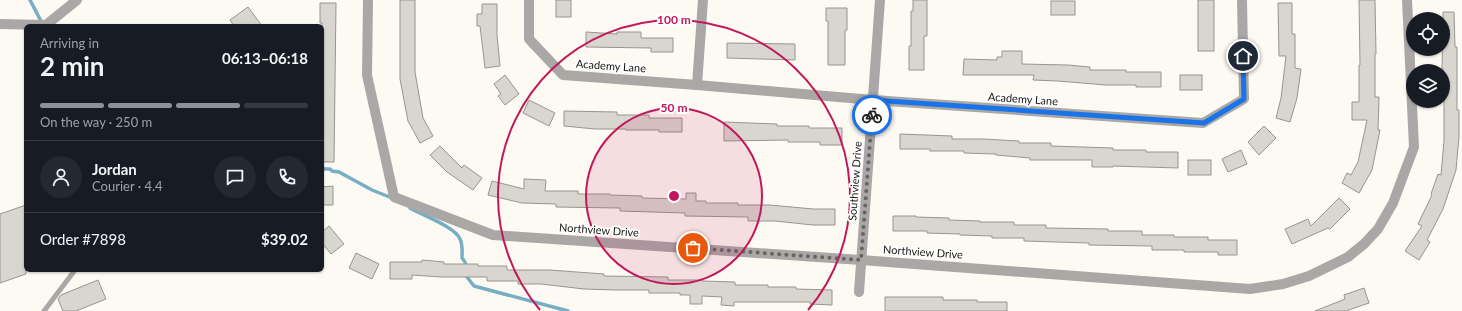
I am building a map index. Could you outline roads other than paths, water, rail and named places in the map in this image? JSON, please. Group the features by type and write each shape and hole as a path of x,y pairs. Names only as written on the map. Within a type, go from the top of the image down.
{"street":[{"path":"47,24 77,0"},
{"name":"Northview Drive","path":"368,0 367,75 394,197 493,235 861,260 1250,289 1283,284 1316,273 1348,257 1364,244 1378,229 1393,203 1414,147 1407,0"},
{"name":"Academy Lane","path":"529,0 529,39 563,75 697,84 873,100 1204,123 1244,99 1242,0"},
{"path":"697,84 703,0"},
{"name":"Southview Drive","path":"859,292 880,0"},
{"path":"0,24 24,25"}],"lane":[{"path":"44,311 73,272"}],"waterway":[{"path":"30,0 42,23"},
{"path":"324,169 339,172 372,190 392,198"},
{"path":"410,208 452,230 457,235 461,241 462,258 466,267"},
{"path":"466,273 467,277 474,286 568,311"}]}
